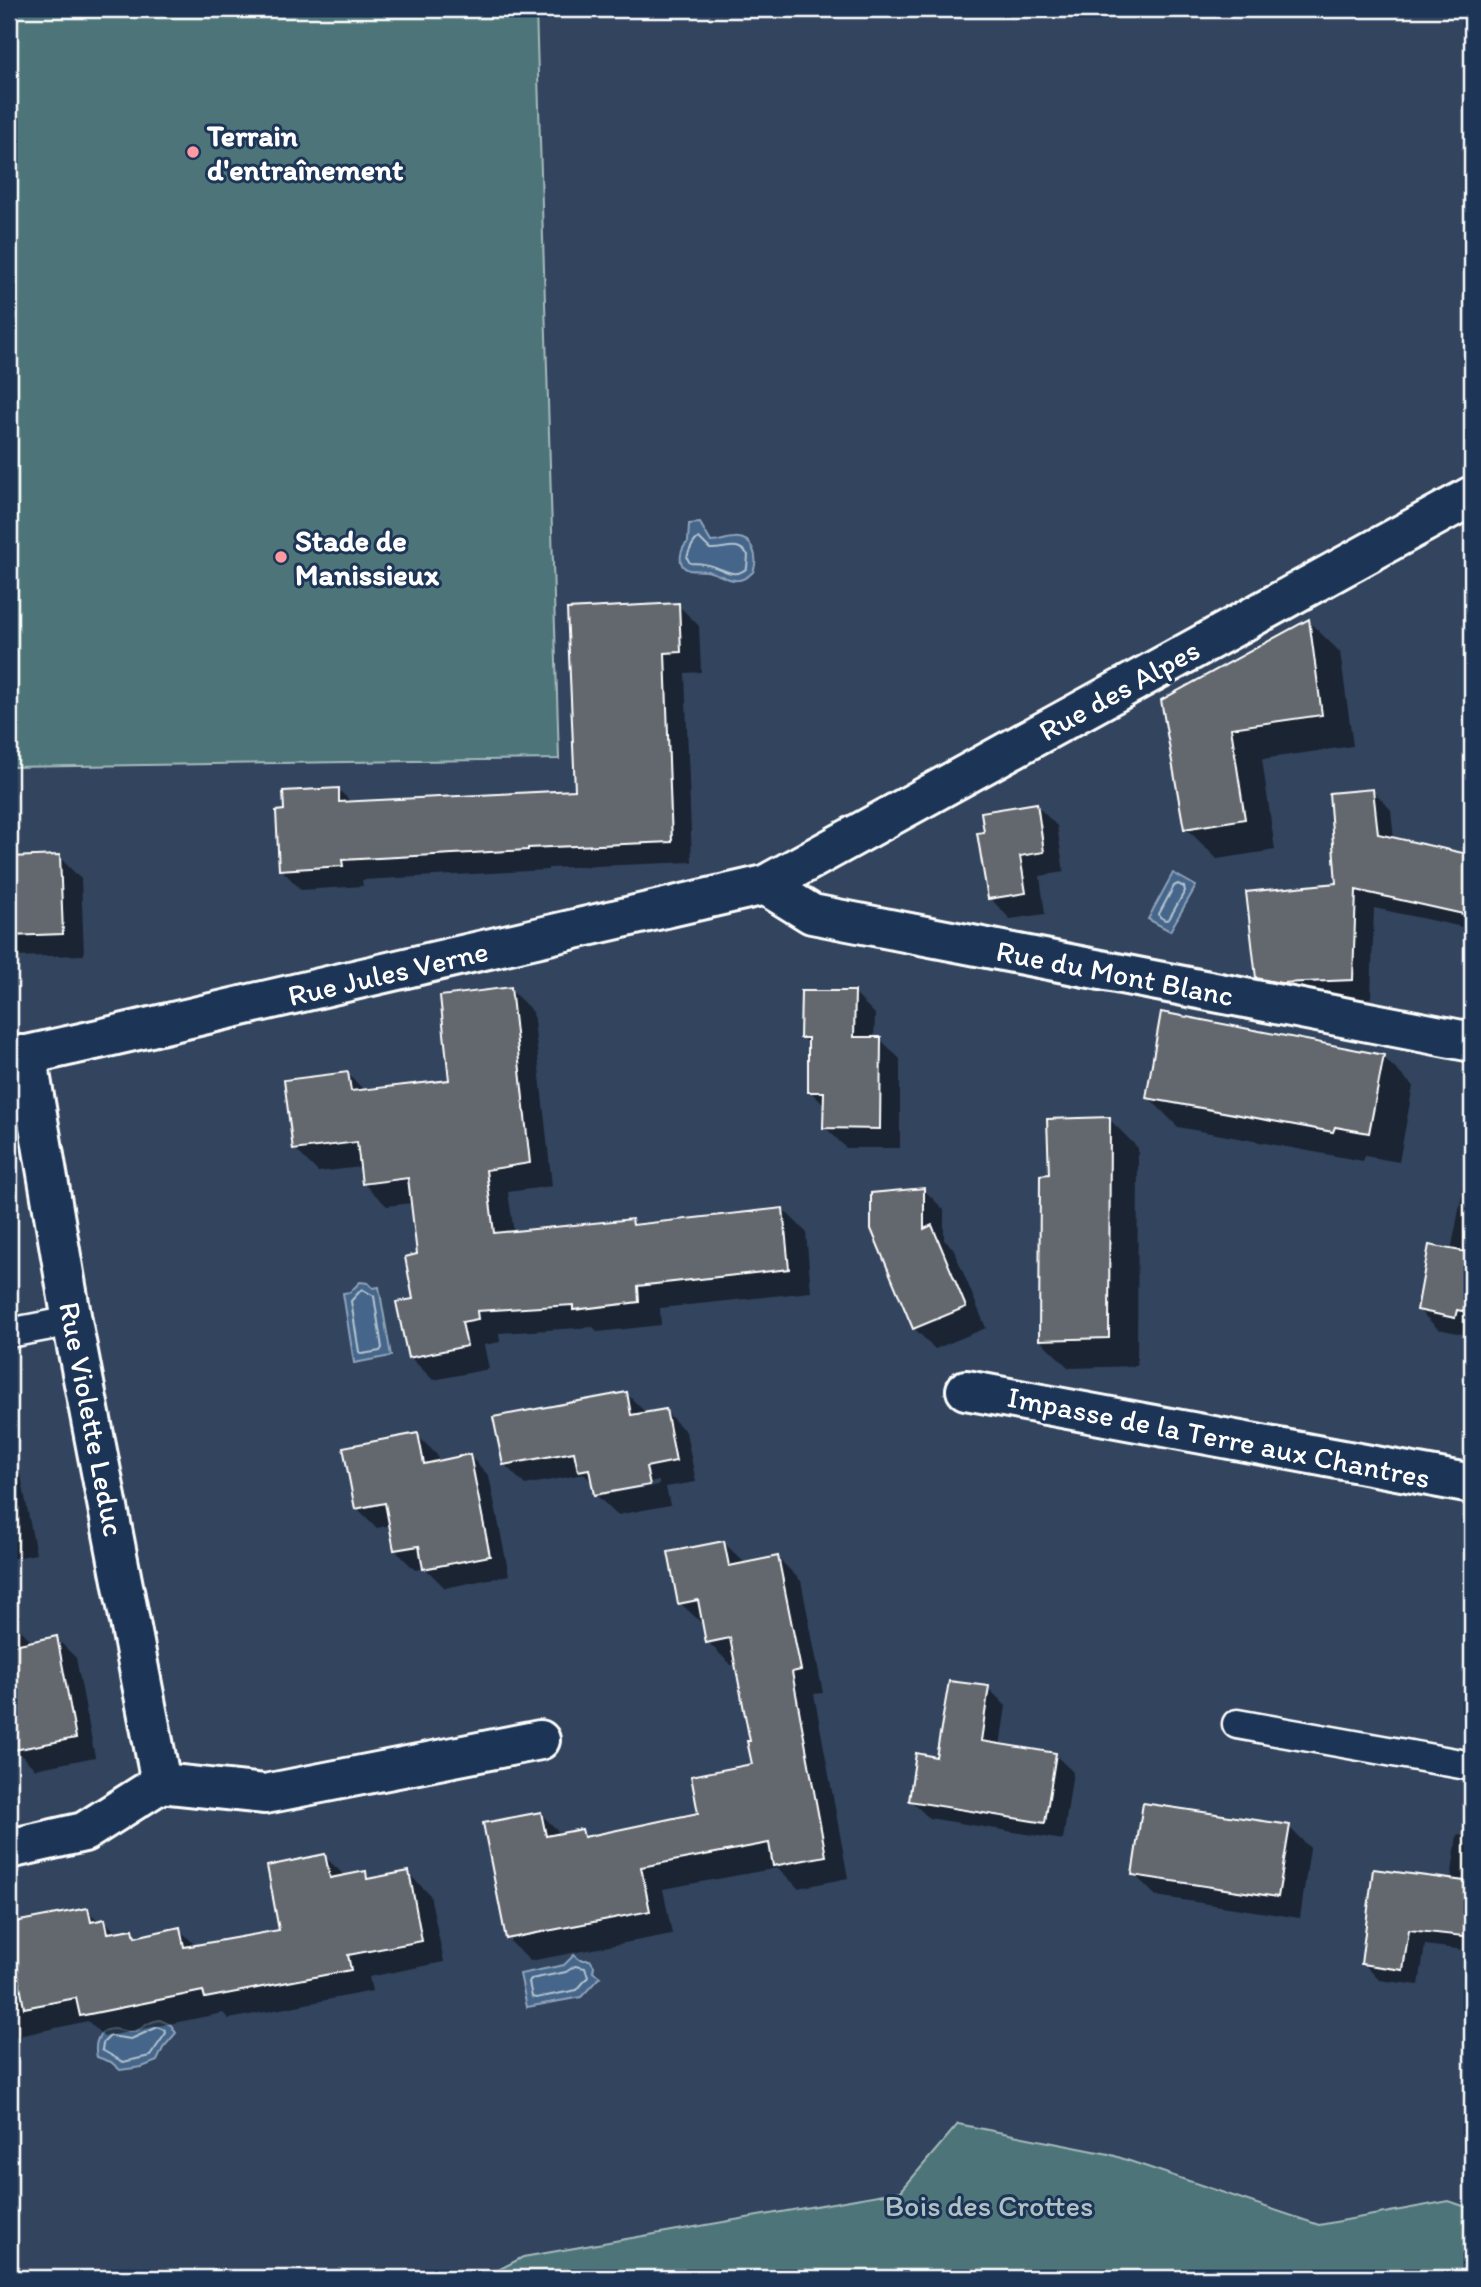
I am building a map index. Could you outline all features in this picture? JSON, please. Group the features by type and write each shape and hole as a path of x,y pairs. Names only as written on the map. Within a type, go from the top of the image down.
{"street":[{"name":"Rue des Alpes","path":"765,885 1472,496"},
{"name":"Rue du Mont Blanc","path":"765,885 812,914 1472,1042"},
{"name":"Rue Jules Verne","path":"18,1055 765,885"},
{"name":"Rue Violette Leduc","path":"18,1055 161,1783"},
{"name":"Impasse de la Terre aux Chantres","path":"967,1390 1472,1484"},
{"path":"9,1849 85,1832 161,1783 265,1794 540,1740"}],"lane":[{"path":"9,1333 72,1321"},
{"path":"1237,1724 1472,1766"}],"green space":[{"name":"Stade de Manissieux","path":"9,9 536,9 559,759 9,767"},
{"name":"Bois des Crottes","path":"958,2124 1109,2154 1319,2225 1449,2201 1472,2209 1472,2278 483,2278 523,2257 901,2191"}],"water":[{"path":"700,523 711,542 731,538 746,540 755,555 753,572 741,580 736,580 707,571 685,568 681,557 688,542 689,524"},
{"path":"1173,873 1196,886 1170,931 1148,919"},
{"path":"360,1282 368,1283 373,1288 379,1287 391,1356 354,1363 343,1293 350,1292"},
{"path":"574,1955 580,1960 590,1960 594,1966 593,1972 600,1977 581,1997 527,2007 520,1974 564,1965"},
{"path":"160,2020 171,2025 176,2033 163,2048 157,2061 142,2067 120,2070 111,2062 97,2057 97,2043 103,2032 113,2029 132,2032"}],"building":[{"path":"679,603 681,652 665,653 672,842 342,860 343,866 279,870 276,811 284,810 283,791 339,788 339,802 575,790 567,609"},
{"path":"1309,619 1322,715 1231,728 1245,819 1184,829 1161,700"},
{"path":"1373,789 1378,834 1472,855 1472,916 1356,890 1353,980 1281,983 1256,978 1246,892 1336,883 1329,793"},
{"path":"1037,803 1044,852 1020,856 1026,893 988,899 977,833 984,832 981,812"},
{"path":"60,855 63,934 9,936 9,857"},
{"path":"511,987 530,1163 486,1170 494,1233 632,1219 633,1225 783,1208 789,1269 638,1286 639,1302 573,1310 573,1305 477,1311 478,1319 462,1322 467,1346 408,1358 396,1302 413,1299 405,1257 417,1254 408,1178 362,1184 357,1142 293,1150 284,1080 348,1072 351,1091 449,1080 440,996"},
{"path":"801,991 855,991 854,1037 881,1037 880,1129 823,1128 824,1092 808,1092 808,1038 800,1038"},
{"path":"1161,1012 1384,1055 1369,1133 1335,1127 1333,1132 1146,1098"},
{"path":"1110,1117 1109,1338 1039,1340 1040,1175 1049,1174 1047,1119"},
{"path":"924,1188 924,1229 932,1225 966,1307 913,1329 871,1229 871,1193"},
{"path":"1429,1245 1472,1253 1472,1313 1457,1310 1455,1318 1417,1310"},
{"path":"627,1392 631,1415 666,1409 676,1461 646,1467 650,1485 594,1495 589,1469 578,1471 574,1452 503,1465 493,1417"},
{"path":"418,1433 424,1464 470,1454 490,1556 423,1569 419,1546 394,1550 385,1503 355,1509 343,1447"},
{"path":"724,1541 729,1566 778,1556 801,1670 792,1672 826,1856 773,1866 769,1843 641,1867 650,1911 506,1939 483,1823 541,1812 546,1836 582,1829 584,1837 698,1813 691,1776 752,1764 730,1638 706,1643 698,1600 678,1604 668,1552"},
{"path":"57,1636 76,1738 14,1750 9,1726 9,1646"},
{"path":"949,1681 989,1686 981,1741 1056,1753 1045,1823 909,1801 916,1753 936,1757"},
{"path":"1143,1803 1290,1825 1278,1897 1132,1875"},
{"path":"325,1854 330,1878 366,1871 367,1879 409,1871 422,1941 348,1955 351,1970 205,1998 203,1991 80,2016 76,1998 24,2008 9,1923 88,1908 91,1922 105,1919 108,1933 133,1929 135,1937 180,1927 184,1947 279,1930 267,1866"},
{"path":"1373,1869 1472,1882 1472,1937 1409,1930 1403,1970 1361,1964"}],"place":[{"name":"Terrain d'entraînement","path":"193,152"},
{"name":"Stade de Manissieux","path":"281,557"}]}
